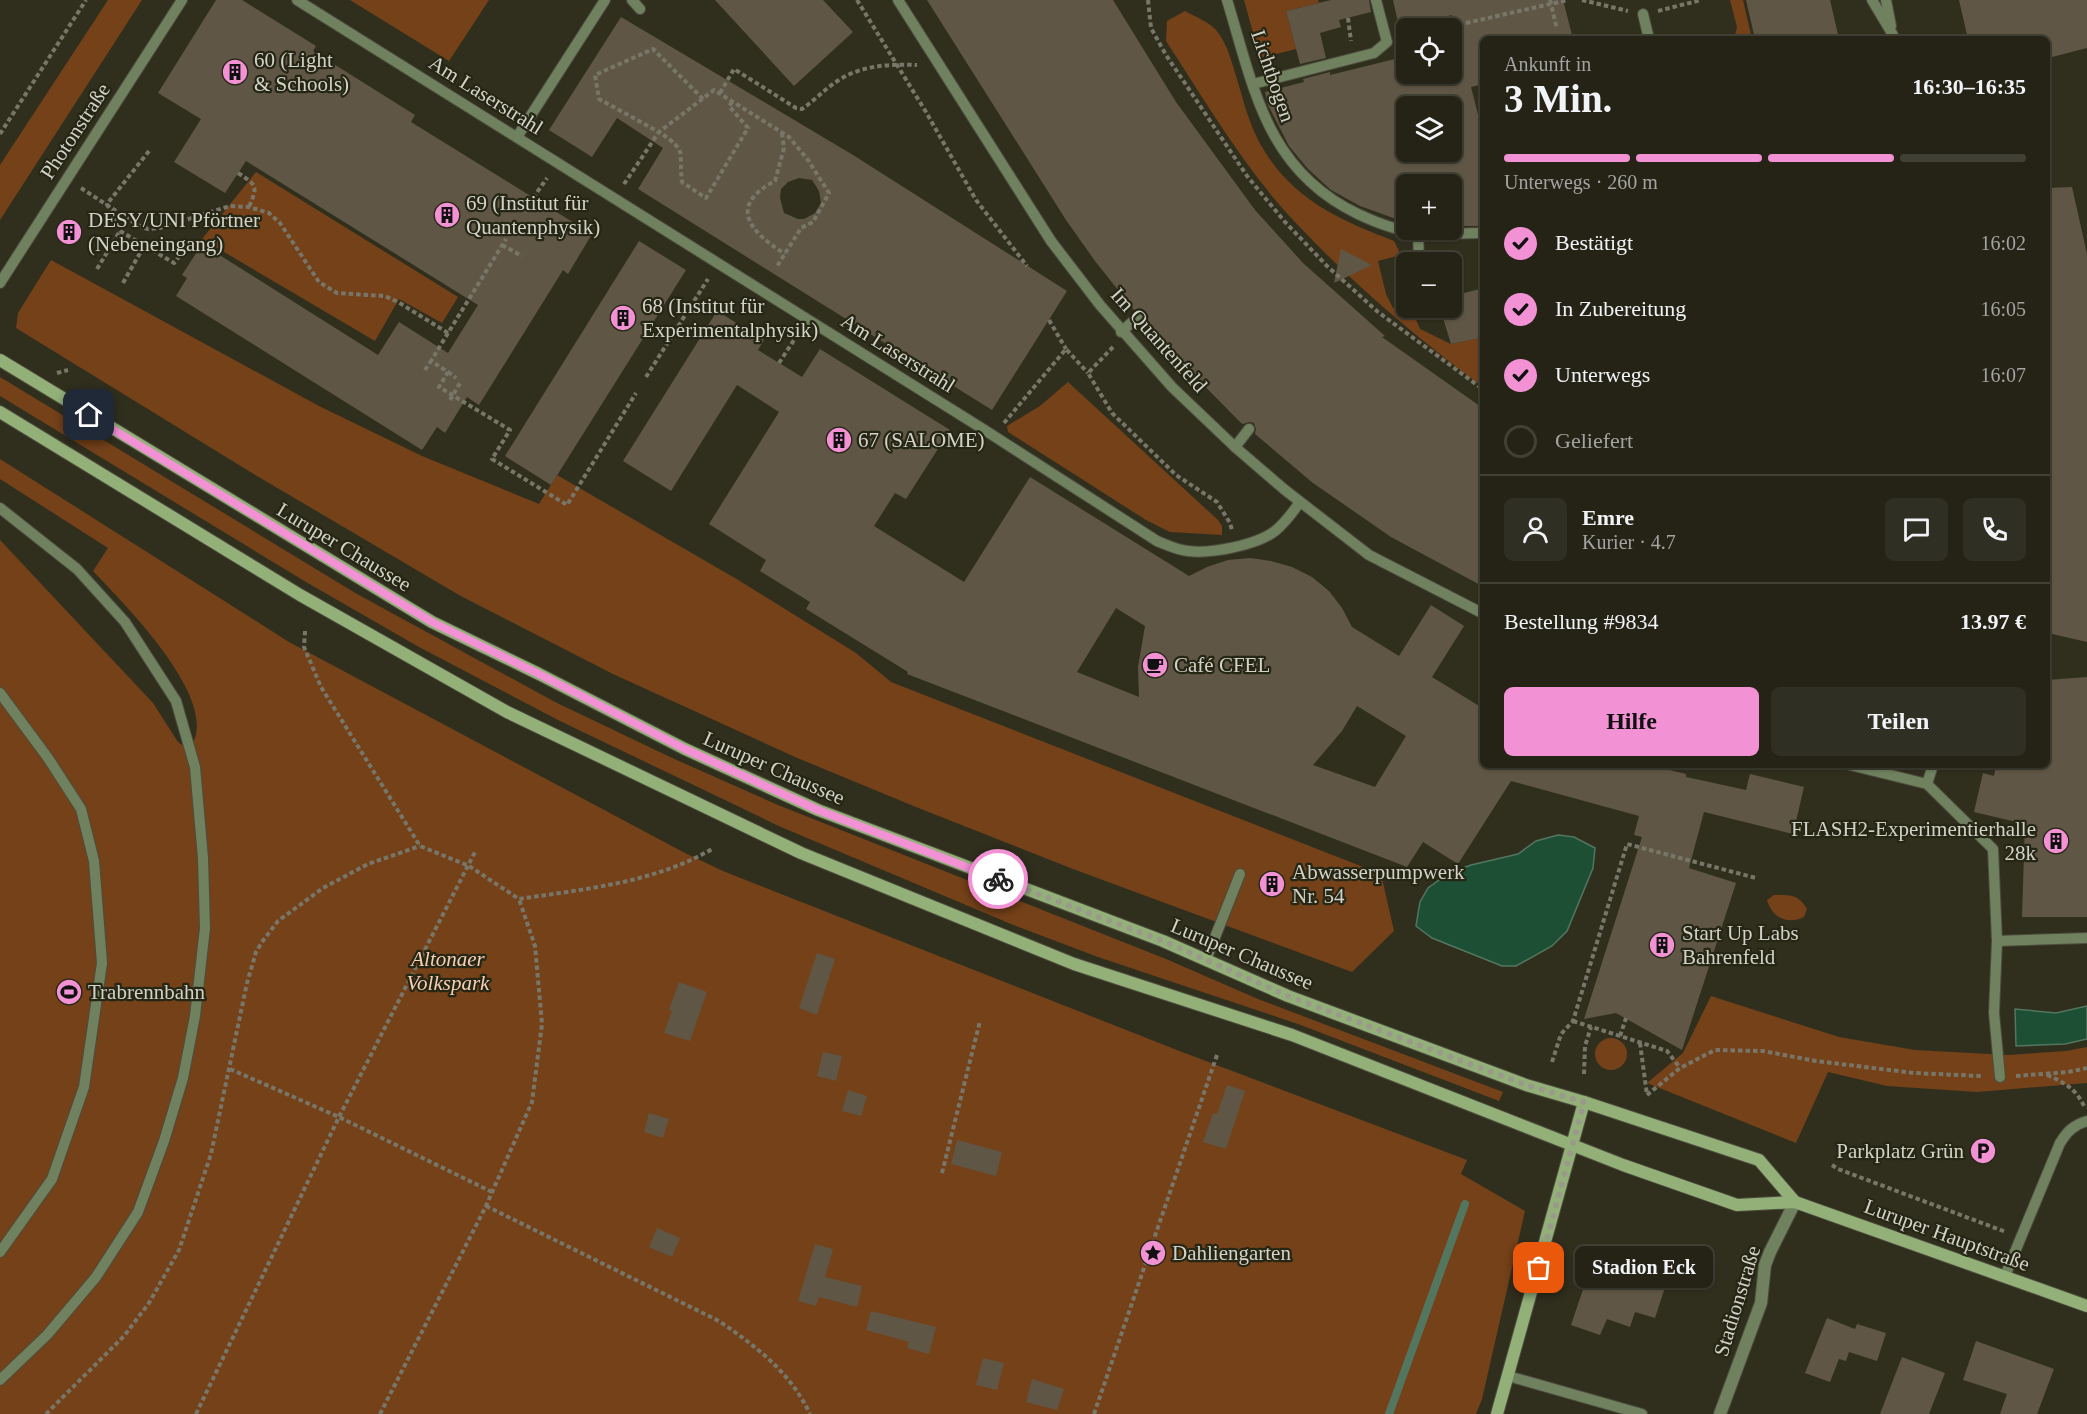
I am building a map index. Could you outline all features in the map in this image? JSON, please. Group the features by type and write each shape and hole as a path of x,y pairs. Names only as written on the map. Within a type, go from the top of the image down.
{"main road":[{"name":"Luruper Chaussee","path":"0,360 432,622 685,749 818,810 1163,941 1288,996 1516,1081 1584,1102"},
{"path":"0,412 300,595 507,712 801,853 1074,964 1292,1035 1572,1145"},
{"path":"1497,1414 1584,1102 1760,1160 1795,1202"},
{"name":"Luruper Hauptstraße","path":"1572,1145 1737,1205 1795,1202 2087,1305"}],"street":[{"name":"Stadionstraße","path":"1720,1414 1761,1304 1770,1252 1795,1202"}],"lane":[{"name":"Photonstraße","path":"0,283 182,0"},
{"name":"Am Laserstrahl","path":"297,0 994,435 1157,541 1187,551 1204,552 1235,546 1259,539 1276,530 1300,502"},
{"path":"517,137 605,0"},
{"name":"Im Quantenfeld","path":"898,0 1051,241 1124,334 1172,387 1235,447 1300,502 1369,555 1480,612"},
{"name":"Lichtbogen","path":"1227,0 1263,115 1278,146 1322,192 1357,213 1396,227"},
{"path":"1253,84 1374,53 1387,42 1376,0"},
{"path":"1872,0 1892,36"},
{"path":"1886,0 1893,36"},
{"path":"1643,15 1648,36"},
{"name":"Lichtbogen","path":"1462,233 1480,233"},
{"path":"1124,334 1139,316"},
{"path":"1235,447 1249,429"},
{"path":"0,508 77,569 125,622 176,701 195,767 203,858 205,928 195,1016 183,1078 165,1141 138,1212 96,1277 46,1335 0,1380"},
{"path":"0,693 48,758 81,809 94,861 102,963 84,1087 52,1179 0,1252"},
{"path":"1862,768 1927,784 1993,849 1997,941 1994,1013 2000,1077"},
{"path":"1927,784 1932,768"},
{"path":"1206,960 1240,874"},
{"path":"1997,941 2087,938"},
{"path":"2004,1276 2060,1143 2068,1131 2086,1116"},
{"path":"1508,1376 1642,1414"}],"path":[{"path":"0,134 86,0"},
{"path":"857,0 926,112 976,200 1027,266"},
{"path":"1149,0 1151,28 1166,55 1247,176 1285,222 1327,266 1378,312 1480,387"},
{"path":"1551,0 1557,29"},
{"path":"1462,24 1568,0"},
{"path":"1582,0 1643,15 1701,0"},
{"path":"1348,18 1352,44"},
{"path":"703,99 653,49 595,75 598,99 675,142 682,154 680,170 682,182 706,198 748,128 729,106 733,101"},
{"path":"720,93 734,69 796,108 802,109 839,80 860,69 896,64 939,66"},
{"path":"631,172 659,132 714,90 782,132 808,160 829,193 813,222 801,228 776,268"},
{"path":"782,132 784,148 776,181 753,196 747,216 756,232 766,243 784,254"},
{"path":"107,204 149,151"},
{"path":"533,198 557,162"},
{"path":"238,173 254,185 255,191 249,207"},
{"path":"66,180 139,226 148,228 160,228 230,206 249,207 268,213 280,223 319,282 337,293 385,296 448,333"},
{"path":"107,204 120,231 174,263 187,246 197,252"},
{"path":"97,269 120,231"},
{"path":"425,370 506,239"},
{"path":"502,245 522,256"},
{"path":"123,283 144,246"},
{"path":"646,377 718,263"},
{"path":"779,363 807,320"},
{"path":"1049,320 1066,349 1088,373 1112,413 1176,475 1217,502 1230,523 1235,546"},
{"path":"1088,373 1124,334"},
{"path":"994,435 1066,349"},
{"path":"430,361 456,378"},
{"path":"448,372 440,387 510,430 492,459 567,505 636,393"},
{"path":"450,400 460,384"},
{"path":"305,631 304,647 321,687 420,846 469,866 519,899 535,946 542,1024 532,1102 486,1206 380,1414"},
{"path":"1552,1062 1561,1034 1573,1021 1627,844 1756,878"},
{"path":"46,1414 124,1336 149,1303 170,1269 186,1232 211,1154 247,983 256,952 270,932 288,913 345,875 368,864 420,846"},
{"path":"519,899 612,884 670,870 712,849"},
{"path":"196,1414 339,1117 475,852"},
{"path":"1620,1036 1626,1018"},
{"path":"942,1173 980,1021"},
{"path":"1573,1021 1667,1051 1680,1068"},
{"path":"1584,1074 1585,1046 1591,1027"},
{"path":"1640,1042 1647,1095 1680,1068 1715,1050 1763,1051 1816,1061 1914,1073 2000,1077 2068,1072 2087,1068"},
{"path":"1094,1414 1217,1055"},
{"path":"230,1069 339,1117 492,1192"},
{"path":"2044,1074 2065,1083 2081,1100 2086,1116"},
{"path":"1832,1164 1838,1169 2021,1238"},
{"path":"486,1206 719,1321 750,1342 777,1365 801,1394 810,1414"}],"green space":[{"path":"108,0 142,0 0,220 0,165"},
{"path":"350,0 489,0 449,61"},
{"path":"1244,0 1318,0 1319,3 1286,11 1296,49 1260,58"},
{"path":"1730,0 1743,0 1751,36 1735,36 1737,27"},
{"path":"1185,11 1213,27 1223,40 1255,134 1278,169 1306,197 1338,217 1394,241 1400,252 1396,252 1396,256 1378,261 1386,294 1393,308 1396,308 1396,318 1329,257 1267,190 1222,127 1166,41 1167,21"},
{"path":"256,172 458,297 442,323 399,299 375,341 202,239"},
{"path":"51,260 319,406 422,456 539,504 557,475 740,581 856,653 891,682 1381,874 1394,931 1352,972 1073,869 916,807 795,757 613,674 459,595 252,473 16,328 18,313"},
{"path":"1396,318 1415,318 1420,329 1451,344 1480,338 1480,385 1430,346"},
{"path":"0,377 357,594 555,702 778,805 1166,959 1258,999 1503,1092 1499,1101 1298,1024 1098,957 1011,924 781,827 560,721 419,647 306,582 0,396"},
{"path":"1068,382 1218,520 1222,526 1222,535 1170,532 1146,520 1008,432 1007,426 1040,406"},
{"name":"Altonaer Volkspark","path":"0,459 289,642 685,853 723,871 1182,1052 1467,1160 1461,1174 1525,1211 1482,1399 1476,1414 0,1414 0,540 153,703 178,742 185,747 191,746 197,727 193,704 181,679 164,653 145,628 93,571 108,548 0,479"},
{"path":"1774,895 1790,895 1797,898 1807,909 1804,917 1792,920 1781,918 1769,906 1767,900"},
{"path":"1711,996 1839,1037 1915,1050 2008,1055 2066,1051 2087,1047 2087,1083 1977,1092 1887,1086 1828,1072 1796,1143 1647,1083 1683,1053"},
{"path":"1611,1038 1622,1043 1627,1054 1622,1065 1611,1070 1600,1065 1595,1054 1600,1043"}],"shaded area":[{"path":"1558,835 1574,837 1595,848 1593,868 1567,931 1552,946 1516,966 1502,966 1432,938 1416,926 1420,902 1428,888 1449,873 1471,865 1518,854 1536,841"},
{"path":"2087,1006 2087,1039 2065,1044 2016,1046 2015,1009 2056,1013"}],"building":[{"path":"216,0 242,0 316,46 313,51 415,115 411,122 592,234 568,274 563,270 479,405 467,397 445,433 437,427 422,450 176,296 187,278 182,275 202,244 378,355 399,322 448,353 478,305 246,161 225,193 174,162 201,119 158,93"},
{"path":"715,0 823,0 853,32 794,86"},
{"path":"927,0 1113,0 1176,102 1255,210 1303,263 1385,336 1382,337 1480,406 1480,585 1391,537 1313,483 1255,434 1254,423 1241,423 1144,322 1145,312 1141,309 1134,310 1066,220"},
{"path":"1331,0 1369,0 1371,12 1339,20 1341,27 1320,33 1326,58 1300,64 1286,11"},
{"path":"1393,0 1563,0 1572,36 1480,36 1480,85 1471,87 1480,122 1480,226 1462,226 1462,174 1396,174 1396,219 1360,206 1331,190 1308,169 1289,146 1268,105 1265,92 1304,82 1303,79 1330,72 1330,75 1396,59 1396,84 1462,84 1462,18 1452,18 1452,15 1439,18 1397,18"},
{"path":"1746,0 1830,0 1838,36 1754,36"},
{"path":"1959,0 2087,0 2087,48 2050,57 2050,36 1967,36"},
{"path":"621,17 853,155 1067,291 992,410 638,189 663,148 617,118 592,157 549,130","holes":["799,178 812,180 819,191 821,203 815,213 804,219 784,213 780,198 781,189 788,182"]},
{"path":"2072,187 2087,254 2087,642 2050,633 2050,188"},
{"name":"68 (Institut für Experimentalphysik)","path":"639,241 686,270 551,485 505,456"},
{"path":"1341,249 1372,265 1334,283"},
{"path":"1480,289 1480,338 1451,344 1443,318 1462,318 1462,294"},
{"path":"717,311 764,340 758,350 802,377 820,349 950,430 906,499 895,493 874,526 964,582 1030,477 1189,576 1228,560 1250,558 1292,567 1312,577 1329,591 1342,608 1352,627 1399,656 1431,605 1464,626 1432,677 1480,707 1480,768 1661,768 1686,774 1686,777 1746,790 1750,774 1804,787 1793,834 1704,812 1689,868 1736,883 1682,1050 1616,1013 1584,1019 1642,837 1634,835 1639,816 1511,781 1458,864 1423,842 1407,867 907,674 908,672 806,609 810,602 760,571 766,560 709,524 779,412 737,385 671,491 623,461","holes":["1116,608 1145,626 1138,667 1139,697 1077,672","1357,706 1406,736 1375,787 1313,765 1342,731"]},
{"name":"FLASH2-Experimentierhalle 28k","path":"2087,677 2087,917 2022,917 2025,824 1974,812 1983,773 1994,776 1995,768 2050,768 2050,680"},
{"path":"817,953 835,959 817,1015 799,1008"},
{"path":"679,982 707,992 690,1041 664,1033"},
{"path":"823,1052 842,1056 836,1081 817,1076"},
{"path":"1227,1085 1245,1091 1226,1149 1203,1142 1213,1113 1217,1114"},
{"path":"848,1090 867,1096 861,1116 842,1111"},
{"path":"649,1113 669,1119 663,1138 644,1132"},
{"path":"957,1140 1002,1152 996,1176 951,1164"},
{"path":"657,1228 680,1238 672,1257 649,1247"},
{"path":"815,1244 833,1249 825,1277 862,1286 857,1307 819,1297 816,1306 798,1301"},
{"path":"1597,1248 1622,1256 1622,1260 1669,1275 1655,1318 1635,1312 1630,1327 1607,1319 1600,1335 1571,1325"},
{"path":"871,1311 936,1327 929,1354 907,1348 909,1342 866,1330"},
{"path":"1827,1318 1855,1329 1857,1324 1886,1333 1877,1361 1849,1352 1846,1361 1839,1359 1830,1382 1805,1373"},
{"path":"1976,1341 2054,1369 2037,1414 2000,1414 2007,1394 1963,1380"},
{"path":"1902,1357 1945,1373 1929,1414 1880,1414"},
{"path":"983,1358 1004,1363 997,1390 976,1385"},
{"path":"1032,1379 1064,1389 1057,1410 1026,1402"}],"waterway":[{"path":"1389,1414 1465,1204"}],"way so far":[{"path":"998,879 1163,941 1288,996 1526,1085 1584,1102 1539,1268"}],"place":[{"name":"60 (Light & Schools)","path":"235,72"},
{"name":"69 (Institut für Quantenphysik)","path":"447,215"},
{"name":"DESY/UNI Pförtner (Nebeneingang)","path":"69,232"},
{"name":"68 (Institut für Experimentalphysik)","path":"623,318"},
{"name":"67 (SALOME)","path":"839,440"},
{"name":"Café CFEL","path":"1155,665"},
{"name":"FLASH2-Experimentierhalle 28k","path":"2056,841"},
{"name":"Abwasserpumpwerk Nr. 54","path":"1272,884"},
{"name":"Start Up Labs Bahrenfeld","path":"1662,945"},
{"name":"Trabrennbahn","path":"69,992"},
{"name":"Parkplatz Grün","path":"1983,1151"},
{"name":"Dahliengarten","path":"1153,1253"},
{"name":"Stadion Eck","path":"1539,1268"}],"route":[{"path":"89,415 432,622 685,749 818,810 998,879"}]}
